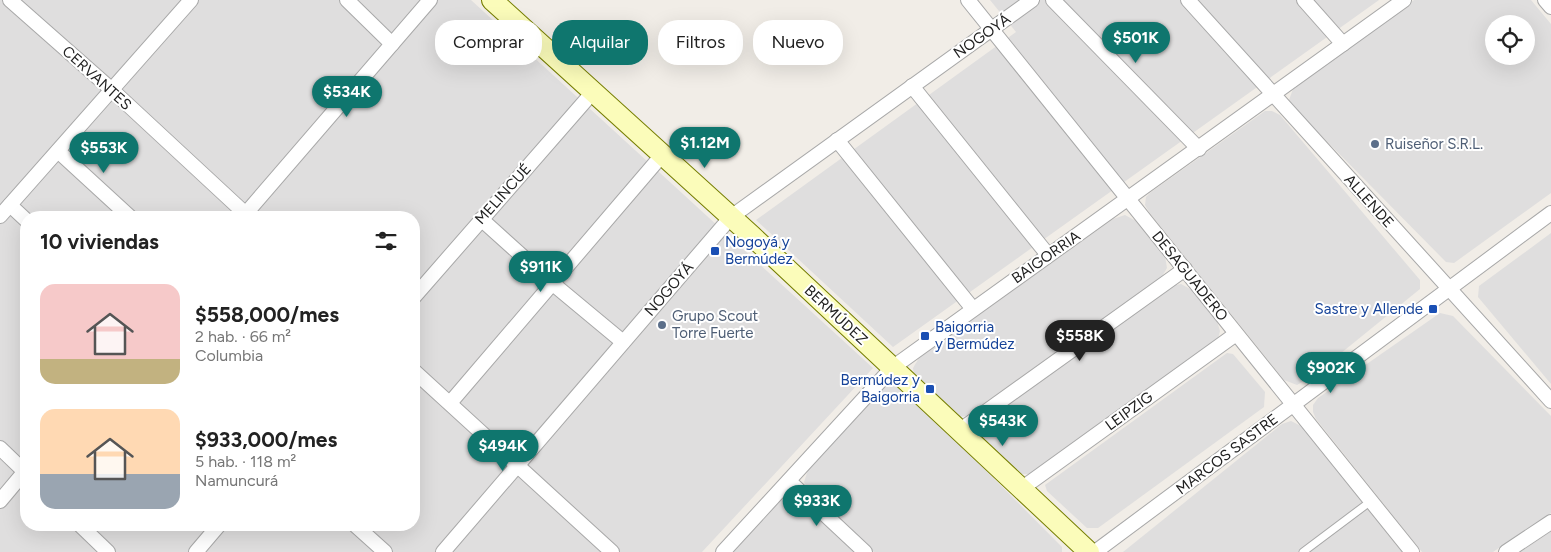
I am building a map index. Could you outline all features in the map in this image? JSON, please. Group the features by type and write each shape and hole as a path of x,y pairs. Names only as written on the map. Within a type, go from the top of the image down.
{"street":[{"name":"CERVANTES","path":"10,0 112,90 241,211"},
{"path":"0,216 191,0"},
{"path":"347,0 392,44"},
{"path":"250,211 430,0"},
{"name":"BERMÚDEZ","path":"492,0 663,154 1089,552"},
{"name":"DESAGUADERO","path":"968,0 1412,552"},
{"name":"NOGOYÁ","path":"443,552 731,217 1032,0"},
{"path":"1053,0 1199,149"},
{"name":"ALLENDE","path":"1188,0 1551,401"},
{"path":"1304,0 1343,44"},
{"name":"BAIGORRIA","path":"723,552 892,368 1404,0"},
{"path":"1545,0 1551,6"},
{"path":"912,86 1048,255"},
{"name":"MELINCUÉ","path":"420,290 594,92"},
{"path":"837,140 973,309"},
{"path":"58,151 123,211"},
{"path":"450,403 663,154"},
{"path":"10,205 20,214"},
{"name":"MARCOS SASTRE","path":"1095,552 1551,213"},
{"path":"481,219 552,283 623,342"},
{"path":"959,431 1185,269"},
{"name":"LEIPZIG","path":"1021,488 1236,334"},
{"path":"420,376 612,552"},
{"path":"0,448 20,466"},
{"path":"0,501 20,478"},
{"path":"789,481 865,552"},
{"path":"1506,552 1551,522"},
{"path":"86,531 108,552"},
{"path":"196,552 214,531"},
{"path":"362,531 385,552"}],"lane":[{"path":"1303,552 1371,501"}],"shaded area":[{"path":"0,0 471,0 493,20 435,20 435,65 542,65 873,368 702,552 0,552"},
{"path":"990,0 1379,0 893,347 756,220 1016,32"},
{"path":"1414,0 1531,0 1551,24 1551,193 1454,263 1446,262 1292,106 1289,100 1293,89"},
{"path":"1265,111 1272,111 1280,115 1420,280 1420,289 1314,375 1297,385 1284,380 1145,205 1146,197 1151,192"},
{"path":"1125,215 1136,221 1165,256 1167,268 1161,278 966,416 959,417 914,376 913,368 919,358 1113,219"},
{"path":"1551,233 1551,384 1478,297 1479,286"},
{"path":"1181,284 1192,290 1217,321 1220,331 1218,339 1030,474 1018,474 979,438 980,424 1171,286"},
{"path":"1440,313 1453,316 1551,416 1551,513 1493,552 1422,552 1316,419 1313,412 1313,405 1318,398"},
{"path":"1227,353 1233,354 1265,392 1264,407 1098,528 1087,528 1047,491 1045,485"},
{"path":"896,384 904,388 1062,547 1062,552 874,552 808,490 804,482 808,470 883,388"},
{"path":"1291,421 1303,427 1402,552 1123,552 1282,424"},
{"path":"791,495 797,496 857,552 732,552 780,500"},
{"path":"1551,531 1551,552 1520,552"}],"place":[{"name":"Ruiseñor S.R.L.","path":"1375,144"},
{"name":"Nogoyá y Bermúdez","path":"715,251"},
{"name":"Sastre y Allende","path":"1433,309"},
{"name":"Grupo Scout Torre Fuerte","path":"662,325"},
{"name":"Baigorria y Bermúdez","path":"925,336"},
{"name":"Bermúdez y Baigorria","path":"930,389"}]}
